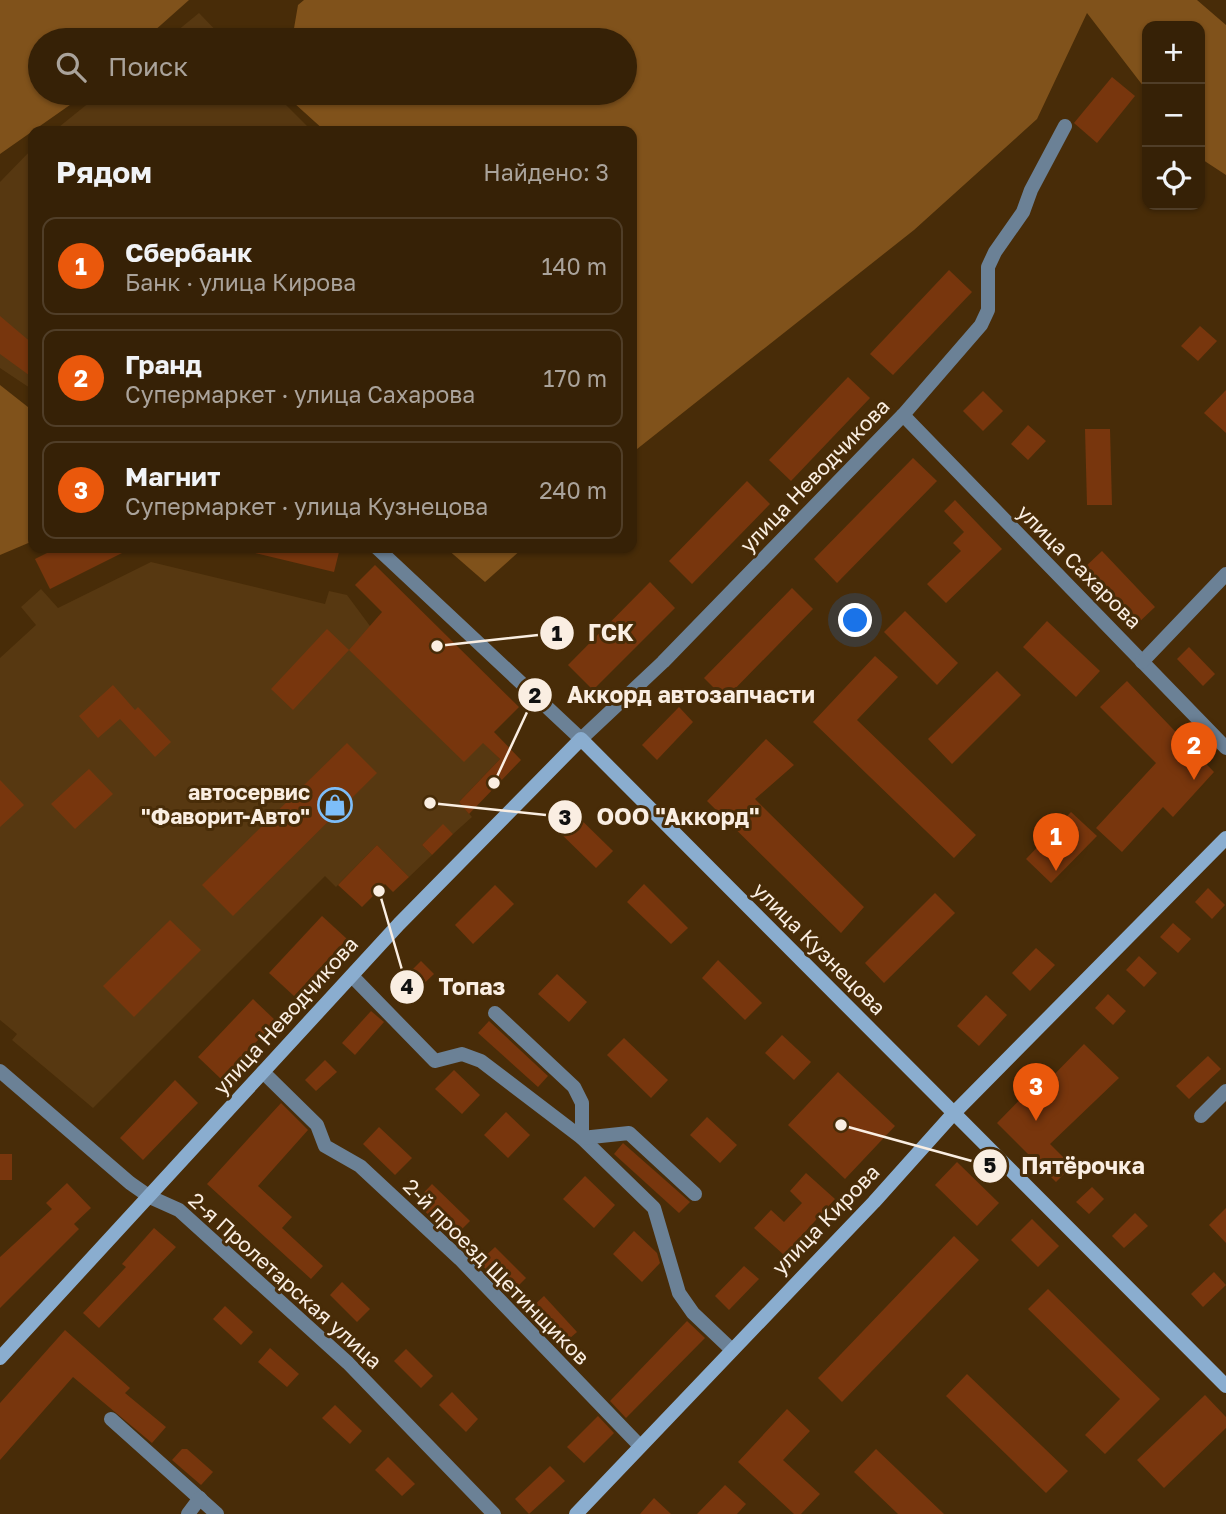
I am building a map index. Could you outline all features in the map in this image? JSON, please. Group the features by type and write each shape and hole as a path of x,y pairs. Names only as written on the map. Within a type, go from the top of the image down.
{"main road":[{"name":"улица Неводчикова","path":"0,1358 352,976 581,739"},
{"name":"улица Кузнецова","path":"581,739 1226,1386"},
{"name":"улица Кирова","path":"576,1514 874,1202 953,1115 1226,838"}],"street":[{"name":"улица Неводчикова","path":"581,739 663,662 903,415 981,326 988,310 988,267 1023,212 1065,126"},
{"name":"улица Сахарова","path":"903,415 1226,748"},
{"name":"улица Кузнецова","path":"382,553 581,739"},
{"path":"1142,662 1226,574"},
{"path":"352,976 435,1062 462,1054 472,1056 582,1138 654,1208 680,1293 693,1312 731,1349"},
{"path":"495,1013 574,1087 582,1103 582,1138"},
{"name":"2-я Пролетарская улица","path":"0,1071 150,1197 179,1210 348,1363 494,1514"},
{"name":"2-й проезд Щетинщиков","path":"263,1072 317,1125 325,1146 360,1166 460,1259 640,1446"},
{"path":"1201,1116 1226,1091"},
{"path":"582,1138 629,1133 695,1194"},
{"path":"111,1419 217,1514"},
{"path":"188,1514 200,1499"}],"shaded area":[{"path":"0,0 189,0 158,28 28,28 28,105 70,105 40,126 28,126 28,134 0,154"},
{"path":"304,0 1197,0 1226,25 1226,175 1205,161 1205,21 1142,21 1142,84 1087,13 1037,119 914,230 637,449 637,126 319,126 296,105 637,105 637,28 294,28 298,5"},
{"path":"199,13 213,28 181,28"},
{"path":"86,105 286,105 307,126 60,126"},
{"path":"28,153 28,387 0,368 0,182"},
{"path":"0,385 28,407 28,543 0,555"},
{"path":"452,553 517,553 485,582"},
{"path":"151,562 325,604 329,591 347,595 370,626 500,759 459,802 472,817 453,834 443,825 422,845 432,855 409,877 377,845 336,887 325,876 93,1108 12,1040 17,1034 0,1020 0,658 36,625 21,607 41,589 58,608"}],"building":[{"path":"1112,77 1135,96 1097,143 1074,123"},
{"path":"949,270 972,292 893,375 870,354"},
{"path":"0,316 28,340 28,374 0,354"},
{"path":"1200,326 1217,341 1198,361 1181,346"},
{"path":"848,377 870,398 791,481 769,460"},
{"path":"1226,390 1226,433 1204,413"},
{"path":"983,391 1003,411 983,431 963,411"},
{"path":"1028,425 1046,441 1028,460 1011,444"},
{"path":"1085,429 1110,429 1112,505 1087,505"},
{"path":"913,458 937,481 837,583 814,559"},
{"path":"747,481 770,504 692,584 669,561"},
{"path":"955,500 1002,549 946,603 927,584 961,551 953,543 964,532 944,511"},
{"path":"1102,551 1155,607 1137,624 1084,568"},
{"path":"47,553 122,553 50,589 35,559"},
{"path":"255,553 339,553 334,572"},
{"path":"375,565 519,707 494,732 521,760 469,814 459,802 500,759 483,743 464,762 349,650 382,612 355,585"},
{"path":"650,582 675,608 593,690 568,665"},
{"path":"792,588 813,609 725,699 704,678"},
{"path":"905,611 958,663 937,685 884,632"},
{"path":"1047,621 1100,671 1076,697 1023,647"},
{"path":"327,629 349,650 293,710 271,689"},
{"path":"1189,647 1215,674 1203,686 1177,659"},
{"path":"875,656 898,677 857,720 976,835 954,858 813,722"},
{"path":"997,671 1021,695 952,764 928,739"},
{"path":"1127,681 1214,772 1173,817 1163,807 1122,852 1096,828 1156,763 1100,707"},
{"path":"113,685 135,710 138,707 171,742 155,757 120,719 98,738 79,716"},
{"path":"679,707 693,722 657,760 642,745"},
{"path":"766,739 794,765 755,799 864,907 841,933 707,801"},
{"path":"347,743 377,773 233,916 202,885"},
{"path":"89,769 113,794 75,829 51,804"},
{"path":"0,780 24,805 0,827"},
{"path":"569,808 613,851 596,868 553,826"},
{"path":"1071,812 1097,836 1051,883 1026,859"},
{"path":"443,824 453,834 432,855 422,845"},
{"path":"377,845 409,877 393,892 385,884 362,907 338,885"},
{"path":"644,884 688,928 671,944 627,902"},
{"path":"495,885 514,904 473,944 455,925"},
{"path":"1208,888 1225,905 1212,919 1195,902"},
{"path":"935,893 955,913 884,983 865,963"},
{"path":"322,916 347,939 294,996 269,973"},
{"path":"170,920 201,950 134,1017 103,986"},
{"path":"1173,923 1191,939 1178,953 1160,937"},
{"path":"1036,948 1055,965 1030,991 1012,973"},
{"path":"1139,956 1157,973 1144,987 1126,970"},
{"path":"718,960 762,1003 745,1020 702,978"},
{"path":"421,961 434,974 414,993 402,980"},
{"path":"557,974 587,1002 569,1022 538,994"},
{"path":"1108,994 1126,1011 1113,1025 1095,1008"},
{"path":"986,995 1007,1015 979,1046 957,1026"},
{"path":"253,999 276,1021 221,1079 198,1057"},
{"path":"371,1011 384,1022 355,1055 342,1043"},
{"path":"489,1021 548,1076 538,1087 478,1033"},
{"path":"782,1035 811,1062 794,1080 765,1053"},
{"path":"624,1038 668,1080 651,1098 607,1055"},
{"path":"1084,1044 1119,1078 1050,1144 1072,1166 1056,1182 997,1123 1037,1082 1042,1087"},
{"path":"1208,1056 1221,1069 1189,1099 1176,1086"},
{"path":"325,1060 337,1072 316,1091 305,1080"},
{"path":"454,1070 480,1095 462,1114 435,1089"},
{"path":"838,1072 895,1126 845,1179 788,1125"},
{"path":"175,1080 198,1103 143,1160 120,1138"},
{"path":"281,1103 308,1130 258,1186 292,1217 282,1228 323,1266 311,1279 207,1184"},
{"path":"506,1112 530,1135 508,1158 484,1135"},
{"path":"707,1117 737,1145 720,1163 690,1135"},
{"path":"379,1127 412,1158 395,1175 363,1144"},
{"path":"623,1143 690,1202 679,1213 614,1154"},
{"path":"0,1154 12,1154 12,1180 0,1180"},
{"path":"957,1162 999,1203 977,1226 935,1185"},
{"path":"806,1173 835,1199 784,1255 754,1228 771,1210 784,1222 802,1203 790,1191"},
{"path":"585,1176 615,1205 594,1228 563,1199"},
{"path":"67,1183 91,1208 74,1224 79,1229 0,1308 0,1257 52,1209 46,1203"},
{"path":"432,1184 470,1221 453,1238 415,1202"},
{"path":"1092,1187 1104,1199 1089,1214 1076,1202"},
{"path":"1226,1208 1226,1243 1209,1225"},
{"path":"1135,1213 1148,1226 1124,1248 1112,1236"},
{"path":"1032,1219 1059,1246 1038,1267 1011,1240"},
{"path":"154,1228 176,1247 99,1328 83,1313 126,1267 122,1264"},
{"path":"634,1231 657,1253 660,1263 642,1282 613,1254"},
{"path":"954,1236 979,1260 842,1402 818,1378"},
{"path":"495,1247 526,1278 510,1294 479,1262"},
{"path":"744,1266 759,1279 729,1310 715,1296"},
{"path":"1214,1272 1226,1285 1203,1307 1191,1294"},
{"path":"342,1282 370,1309 357,1322 330,1295"},
{"path":"1048,1289 1160,1399 1105,1454 1085,1435 1120,1399 1028,1309"},
{"path":"544,1296 577,1332 562,1345 529,1310"},
{"path":"225,1306 253,1332 241,1345 213,1319"},
{"path":"687,1321 705,1338 626,1418 610,1401"},
{"path":"65,1330 130,1388 125,1393 166,1427 152,1443 73,1377 0,1460 0,1403"},
{"path":"270,1348 299,1374 287,1387 258,1362"},
{"path":"406,1349 433,1376 421,1388 394,1361"},
{"path":"967,1374 1068,1471 1046,1493 946,1396"},
{"path":"452,1392 478,1419 466,1432 439,1405"},
{"path":"1205,1395 1226,1417 1226,1428 1164,1488 1137,1460"},
{"path":"335,1405 362,1431 350,1444 322,1418"},
{"path":"787,1409 810,1431 783,1460 820,1494 801,1514 794,1514 738,1462"},
{"path":"598,1416 614,1433 584,1463 567,1447"},
{"path":"182,1449 187,1449 213,1472 201,1485 172,1460"},
{"path":"876,1449 944,1514 898,1514 854,1472"},
{"path":"388,1457 415,1484 402,1496 375,1470"},
{"path":"550,1466 565,1481 529,1514 515,1499"},
{"path":"725,1485 746,1504 737,1514 697,1514"},
{"path":"654,1498 671,1514 640,1514"}],"place":[{"name":"ГСК","path":"437,646"},
{"name":"Гранд","path":"1194,780"},
{"name":"Аккорд автозапчасти","path":"494,783"},
{"name":"ООО \"Аккорд\"","path":"430,803"},
{"name":"автосервис \"Фаворит-Авто\"","path":"335,805"},
{"name":"Сбербанк","path":"1056,871"},
{"name":"Топаз","path":"379,891"},
{"name":"Магнит","path":"1036,1121"},
{"name":"Пятёрочка","path":"841,1125"}]}
